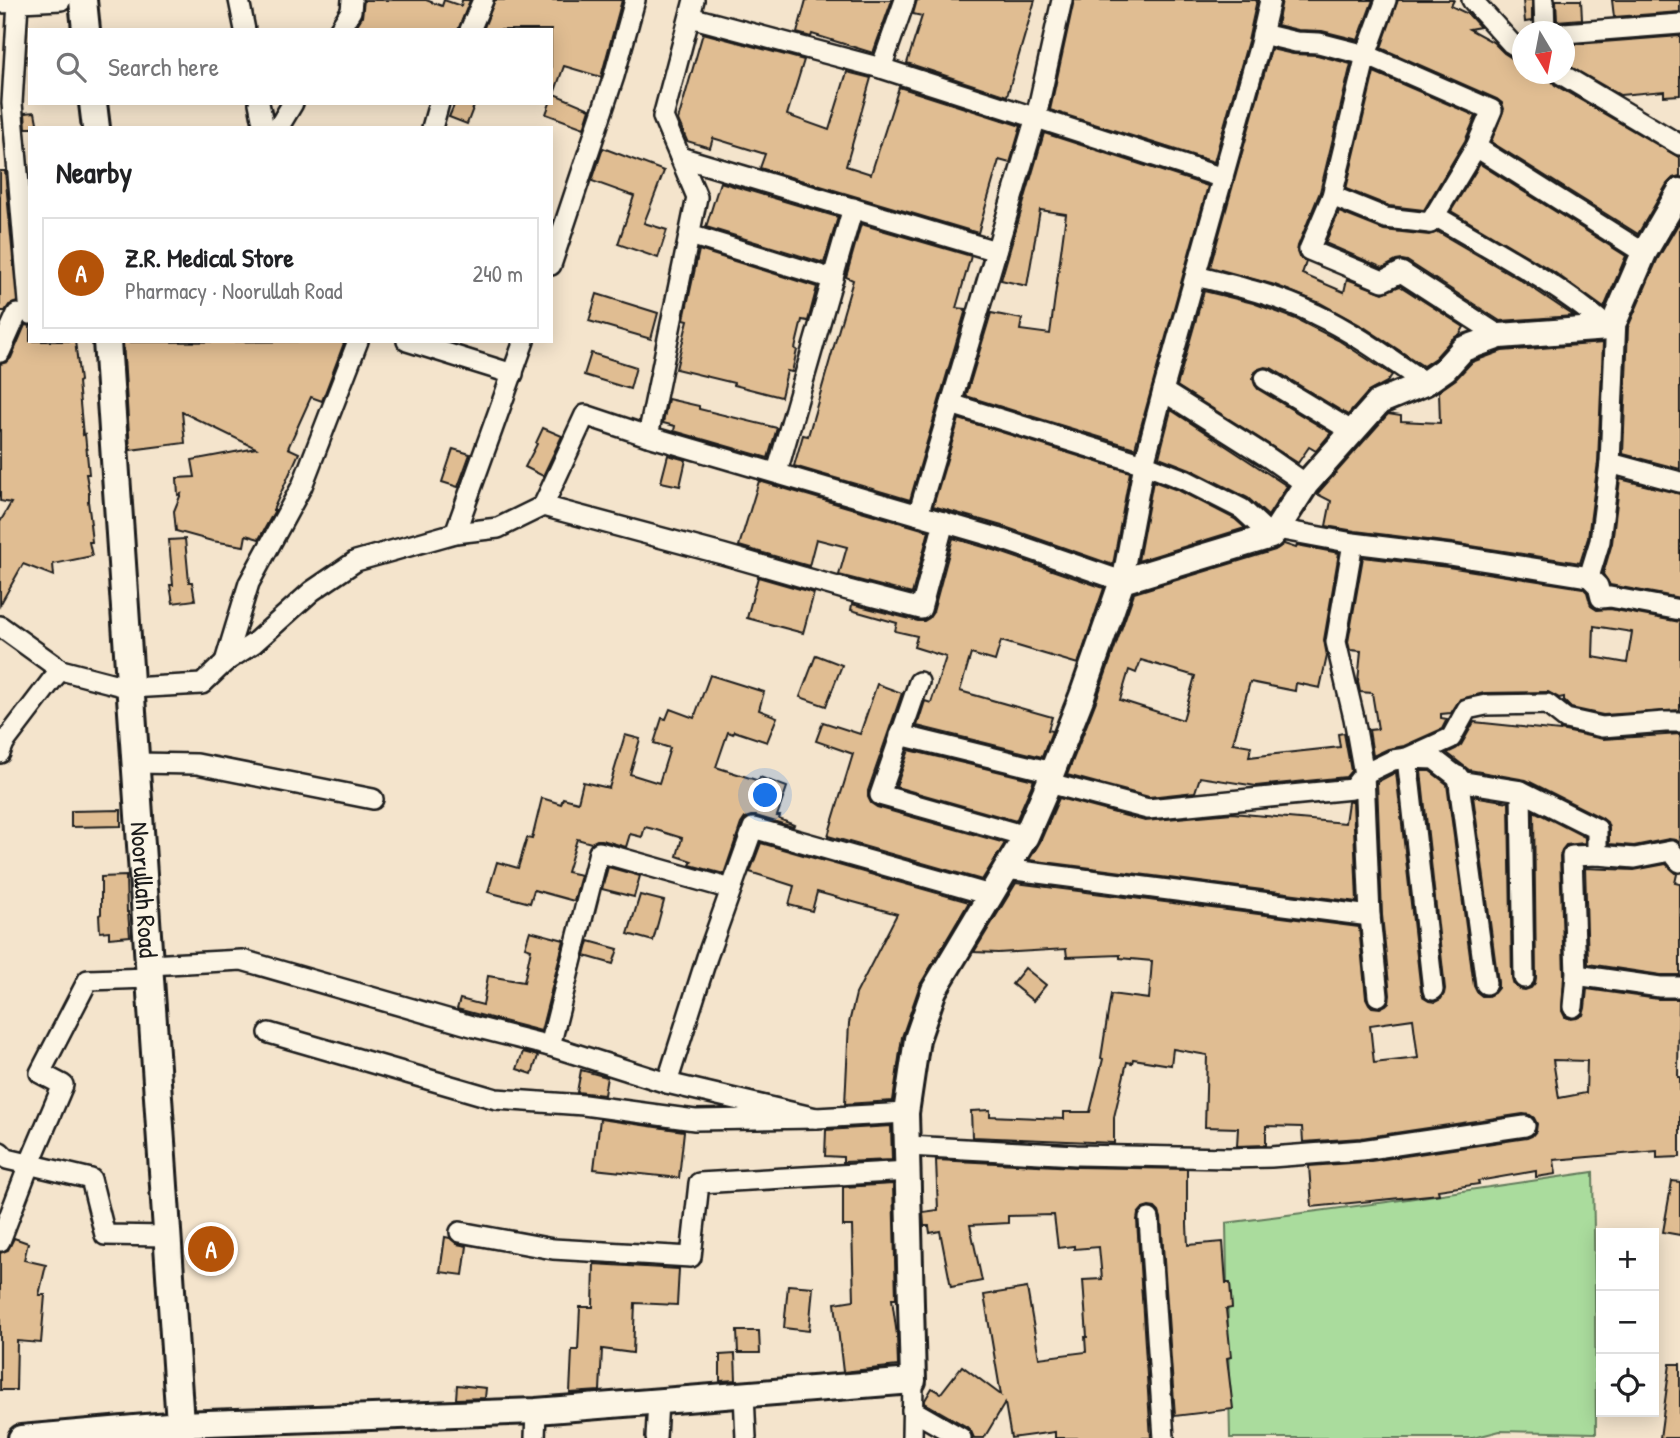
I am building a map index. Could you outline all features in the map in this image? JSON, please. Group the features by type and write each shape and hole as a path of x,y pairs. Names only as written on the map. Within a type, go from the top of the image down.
{"main road":[{"path":"83,0 86,28"},
{"path":"93,105 96,126"},
{"name":"Noorullah Road","path":"107,343 180,1431"}],"street":[{"path":"0,352 19,315 6,102 9,3 61,0"},
{"path":"239,0 245,28"},
{"path":"340,28 351,11 352,0"},
{"path":"553,259 614,76 635,0"},
{"path":"880,68 905,0"},
{"path":"918,514 1036,117 1062,0"},
{"path":"912,1438 906,1113 917,1039 934,990 1026,836 1082,696 1122,580 1144,464 1270,0"},
{"path":"1386,0 1366,55 1332,197 1309,250 1383,281 1401,272 1500,336"},
{"path":"1472,0 1512,34"},
{"path":"1544,0 1545,21"},
{"path":"470,28 477,2"},
{"path":"648,436 697,197 663,117 692,8 1223,178"},
{"path":"1575,32 1680,24"},
{"path":"1262,34 1296,42 1319,43 1366,55 1492,110 1476,147 1430,223"},
{"path":"1575,82 1680,145"},
{"path":"259,105 264,126"},
{"path":"279,126 292,105"},
{"path":"433,126 438,105"},
{"path":"1476,147 1644,253"},
{"path":"680,157 996,251"},
{"path":"1589,577 1600,541 1610,463 1612,323 1644,253 1680,191"},
{"path":"1332,197 1386,218 1430,223"},
{"path":"777,472 853,208"},
{"path":"1430,223 1437,216 1547,282 1593,314 1612,323"},
{"path":"690,235 833,279"},
{"path":"1196,276 1257,291 1315,314 1373,347 1425,383"},
{"path":"1274,532 1306,484 1379,402 1425,383 1445,369 1463,349 1500,336 1612,323"},
{"path":"225,662 249,583 302,486 357,343"},
{"path":"413,343 513,374"},
{"path":"455,533 523,343"},
{"path":"1265,379 1353,432"},
{"path":"1163,391 1306,484"},
{"path":"951,404 1144,464 1185,480 1242,509 1274,532"},
{"path":"0,626 61,670 130,688 202,684 225,662 254,643 312,591 356,561 455,533 498,528 543,506 585,415 648,436 998,538 1122,580 1274,532 1450,555 1589,577 1598,586 1601,598 1610,597 1680,610"},
{"path":"1610,463 1680,482"},
{"path":"543,506 921,608 944,522"},
{"path":"1353,543 1336,642 1364,774 1370,916 1378,996"},
{"path":"0,753 4,743 61,670"},
{"path":"919,682 880,795 1026,836"},
{"path":"1407,758 1451,738 1467,709 1486,705 1547,704 1566,719 1602,727 1680,722"},
{"path":"900,735 1148,809 1352,789 1364,774 1394,760 1434,759 1464,782 1521,791 1597,829 1597,855"},
{"path":"1407,758 1433,990"},
{"path":"135,763 198,764 373,799"},
{"path":"1458,776 1486,984"},
{"path":"1521,791 1524,978"},
{"path":"667,1083 707,957 753,828 990,895"},
{"path":"550,1046 599,852 731,889"},
{"path":"1573,1007 1576,975 1572,856 1634,858 1671,852 1680,862"},
{"path":"1006,869 1370,916"},
{"path":"0,1241 63,1085 40,1073 88,981 149,971 242,960 550,1046 667,1083 816,1118"},
{"path":"1576,975 1660,987 1680,987"},
{"path":"269,1033 496,1099 584,1105 695,1120 906,1113"},
{"path":"460,1233 553,1249 691,1257 699,1183 908,1158 1076,1155 1271,1157 1362,1150 1525,1126"},
{"path":"0,1152 7,1159 91,1180 106,1235 167,1236"},
{"path":"1149,1219 1164,1438"},
{"path":"21,1438 536,1411 913,1381"},
{"path":"744,1394 746,1438"},
{"path":"656,1438 658,1400"},
{"path":"912,1410 961,1438"},
{"path":"535,1438 536,1411"}],"green space":[{"path":"1593,1172 1596,1433 1500,1431 1473,1438 1230,1438 1226,1223"}],"building":[{"path":"364,0 426,0 442,6 444,0 461,6 462,0 470,0 459,28 355,28 362,17"},
{"path":"495,0 622,0 601,77 564,66 554,94 590,109 584,128 546,114 549,105 553,105 553,28 484,28"},
{"path":"806,0 892,0 873,53 812,34 811,37 797,33"},
{"path":"917,0 1035,0 1007,96 907,63 922,16 913,14"},
{"path":"1074,0 1257,0 1214,162 1050,110"},
{"path":"1282,0 1373,0 1358,40 1322,31 1298,30 1277,25"},
{"path":"1398,0 1454,0 1451,6 1468,14 1480,27 1469,29 1493,42 1512,58 1512,84 1554,84 1680,158 1680,176 1667,184 1638,234 1491,142 1504,109 1497,99 1381,48"},
{"path":"1523,0 1532,0 1532,21 1525,21"},
{"path":"1556,0 1581,0 1582,19 1557,21"},
{"path":"1612,0 1680,0 1680,12 1614,17"},
{"path":"703,33 804,60 787,115 829,130 847,72 871,78 846,166 871,174 899,87 1021,126 1010,163 999,160 978,233 760,168 765,154 713,138 710,148 687,141 678,120"},
{"path":"1680,36 1680,95 1664,96 1664,91 1620,95 1575,69 1575,44"},
{"path":"1271,49 1293,54 1317,55 1351,64 1320,192 1298,246 1299,257 1306,262 1302,274 1344,292 1347,279 1383,293 1400,286 1464,327 1435,358 1423,366 1364,327 1320,303 1275,285 1210,267"},
{"path":"1374,72 1476,116 1465,141 1424,210 1389,206 1346,189"},
{"path":"454,105 474,105 467,124 449,117"},
{"path":"35,112 38,126 26,128 25,113"},
{"path":"1044,133 1208,186 1135,448 966,396 991,313 1022,319 1020,330 1050,334 1066,214 1040,210 1027,286 1001,280"},
{"path":"603,148 664,171 644,223 667,230 658,258 618,244 634,196 592,181"},
{"path":"1480,164 1626,256 1604,308 1554,272 1451,211"},
{"path":"0,171 5,171 17,302 9,305 5,311 0,311"},
{"path":"720,182 838,217 824,263 706,227"},
{"path":"1339,212 1384,230 1429,235 1438,232 1519,279 1574,316 1500,321 1407,261 1396,261 1383,268 1325,243"},
{"path":"1680,221 1680,469 1623,454 1628,327 1657,260"},
{"path":"861,224 971,256 956,308 966,309 910,500 794,466 803,435 808,436 853,280 846,277"},
{"path":"699,250 817,287 808,321 802,320 792,372 787,371 781,397 676,369 688,320 684,319"},
{"path":"1204,291 1253,303 1296,319 1338,340 1392,375 1387,382 1368,392 1348,415 1271,368 1265,367 1254,373 1253,379 1258,389 1331,433 1316,451 1309,447 1298,463 1177,386"},
{"path":"597,294 658,313 651,339 589,321"},
{"path":"25,325 28,326 28,343 75,343 89,474 86,474 92,556 53,564 54,576 23,564 0,605 0,522 11,503 0,501 0,364 11,358"},
{"path":"123,343 344,343 322,401 311,397 288,448 299,453 275,510 259,539 246,535 244,546 176,531 174,511 181,494 178,495 177,478 195,477 192,460 256,448 182,412 185,443 130,450"},
{"path":"1603,343 1598,462 1588,538 1580,563 1326,526 1331,501 1317,494 1388,414 1401,416 1401,421 1440,423 1439,391 1456,379 1472,362 1502,351"},
{"path":"591,353 636,367 630,389 584,375"},
{"path":"668,399 777,428 768,458 674,431 675,426 663,423"},
{"path":"1171,410 1287,486 1268,516 1248,498 1159,457"},
{"path":"959,419 1130,472 1113,565 1002,526 933,506"},
{"path":"543,428 562,436 543,476 525,467"},
{"path":"453,449 470,454 458,487 442,482"},
{"path":"668,455 686,460 680,486 661,482"},
{"path":"1620,479 1680,494 1680,598 1610,585 1603,574 1612,543"},
{"path":"759,481 929,531 912,594 839,575 847,547 816,539 809,566 739,546"},
{"path":"1153,481 1180,491 1235,519 1245,528 1138,561"},
{"path":"953,538 1104,588 1078,664 1001,641 995,661 971,654 960,691 1052,717 1048,730 1052,731 1042,757 917,726 925,701 931,703 946,657 914,647 917,636 895,631 897,623 851,610 852,604 918,621 929,618 933,612"},
{"path":"185,539 189,582 192,582 195,600 173,603 169,540"},
{"path":"1284,544 1339,553 1324,640 1327,656 1320,688 1296,683 1295,691 1250,682 1233,743 1251,746 1249,757 1340,747 1338,734 1344,733 1351,771 1346,777 1256,786 1200,777 1195,792 1149,797 1067,775 1134,593 1275,550","holes":["1141,660 1195,676 1183,720 1120,700 1129,670 1136,673"]},
{"path":"1363,557 1583,588 1591,606 1597,610 1610,609 1680,622 1680,710 1603,715 1571,708 1564,701 1564,697 1559,698 1548,692 1484,693 1460,699 1451,713 1441,714 1441,718 1447,719 1442,729 1373,756 1369,730 1378,729 1372,693 1360,692 1358,682 1361,651 1350,650 1348,642","holes":["1594,626 1632,632 1627,663 1593,657"]},
{"path":"758,577 814,593 803,633 747,618"},
{"path":"816,655 842,665 826,706 800,697"},
{"path":"710,675 764,692 759,710 777,717 767,742 734,731 733,734 728,732 716,767 759,781 760,777 787,787 777,816 794,825 793,827 756,816 745,818 724,874 690,865 692,861 677,856 682,838 645,827 642,837 630,834 626,847 602,840 591,843 577,839 567,872 581,875 574,901 534,890 530,903 488,892 497,862 518,868 527,838 532,839 542,798 561,804 563,798 578,802 583,782 609,788 625,735 640,739 630,774 659,783 670,748 654,743 662,718 666,719 670,709 694,718"},
{"path":"877,684 902,693 868,791 871,803 877,807 1005,843 982,880 828,836 853,754 816,741 823,722 860,734"},
{"path":"1474,722 1560,730 1603,739 1680,734 1680,843 1669,839 1634,846 1609,844 1609,828 1602,818 1526,780 1469,770 1447,753 1461,745"},
{"path":"909,750 1034,780 1016,821 896,787"},
{"path":"1421,771 1430,771 1447,784 1474,986 1482,996 1494,993 1498,982 1473,796 1509,802 1512,978 1519,989 1531,988 1536,978 1534,811 1585,837 1585,843 1566,845 1560,856 1564,975 1562,1011 1565,1017 1571,1019 1583,1015 1587,989 1658,999 1679,999 1680,1157 1657,1158 1657,1151 1554,1160 1556,1174 1536,1177 1536,1171 1438,1190 1439,1194 1312,1207 1309,1166 1364,1162 1527,1138 1536,1131 1537,1124 1530,1115 1523,1114 1361,1138 1303,1142 1302,1127 1266,1126 1266,1145 1237,1146 1238,1128 1205,1127 1207,1055 1173,1049 1171,1065 1133,1059 1132,1063 1127,1062 1114,1117 1114,1143 972,1137 971,1111 990,1110 990,1116 1064,1119 1064,1112 1090,1112 1103,1059 1101,1058 1111,994 1149,999 1152,961 1120,958 1120,955 1067,957 1066,949 974,952 1016,883 1359,927 1366,998 1372,1007 1380,1008 1389,1002 1390,995 1382,915 1377,782 1396,772 1421,991 1424,998 1435,1002 1441,999 1445,989","holes":["1413,1019 1418,1058 1374,1063 1370,1025","1553,1060 1587,1061 1586,1093 1559,1098"]},
{"path":"1059,798 1145,821 1232,813 1345,823 1348,802 1353,801 1357,902 1029,860"},
{"path":"121,810 121,826 71,827 71,811"},
{"path":"761,843 969,902 920,985 902,1037 893,1101 845,1104 849,1023 856,994 897,914 817,892 812,911 789,905 794,886 750,872"},
{"path":"1666,864 1677,874 1675,883 1680,884 1680,975 1661,975 1588,964 1585,868 1634,870"},
{"path":"608,867 640,876 634,897 602,889"},
{"path":"126,876 130,936 109,938 109,931 100,932 101,877"},
{"path":"640,895 664,901 653,941 628,934"},
{"path":"530,931 564,940 541,1031 457,1009 460,999 483,1005 488,976 524,982 531,949 525,947"},
{"path":"589,941 618,949 613,964 585,956"},
{"path":"1025,968 1046,985 1033,1001 1012,984"},
{"path":"523,1052 538,1056 532,1074 517,1069"},
{"path":"581,1070 607,1077 604,1095 577,1092"},
{"path":"600,1119 684,1131 679,1178 594,1169"},
{"path":"891,1126 892,1160 843,1162 843,1157 825,1156 826,1130"},
{"path":"936,1160 1187,1169 1188,1245 1223,1242 1226,1283 1230,1283 1232,1308 1226,1309 1231,1357 1227,1358 1233,1409 1175,1416 1161,1218 1155,1208 1149,1207 1142,1209 1137,1220 1151,1438 1055,1438 1055,1432 1011,1438 1005,1403 984,1438 974,1438 967,1427 925,1403 932,1388 941,1393 962,1366 1001,1395 984,1295 1027,1288 1039,1358 1086,1352 1083,1280 1102,1279 1099,1247 1058,1248 1054,1215 1008,1216 1008,1223 970,1225 982,1281 951,1287 940,1231 930,1233 929,1226 924,1226 923,1212 938,1210"},
{"path":"1672,1181 1680,1182 1680,1235 1663,1232"},
{"path":"893,1184 896,1299 892,1299 898,1366 843,1372 835,1303 854,1300 852,1226 843,1226 843,1187"},
{"path":"445,1237 467,1246 463,1275 440,1272"},
{"path":"14,1238 28,1243 24,1260 46,1265 39,1295 45,1295 41,1343 17,1341 16,1390 0,1390 0,1253 8,1250"},
{"path":"594,1264 679,1269 677,1305 635,1303 633,1353 602,1349 600,1391 570,1393 572,1350 578,1350 580,1307 593,1307"},
{"path":"788,1285 813,1287 809,1331 784,1328"},
{"path":"737,1331 759,1331 760,1353 738,1353"},
{"path":"735,1354 736,1380 720,1381 720,1355"},
{"path":"1670,1364 1680,1364 1680,1438 1660,1438"},
{"path":"457,1385 486,1388 485,1398 456,1399"}],"place":[{"name":"Z.R. Medical Store","path":"211,1249"}]}
